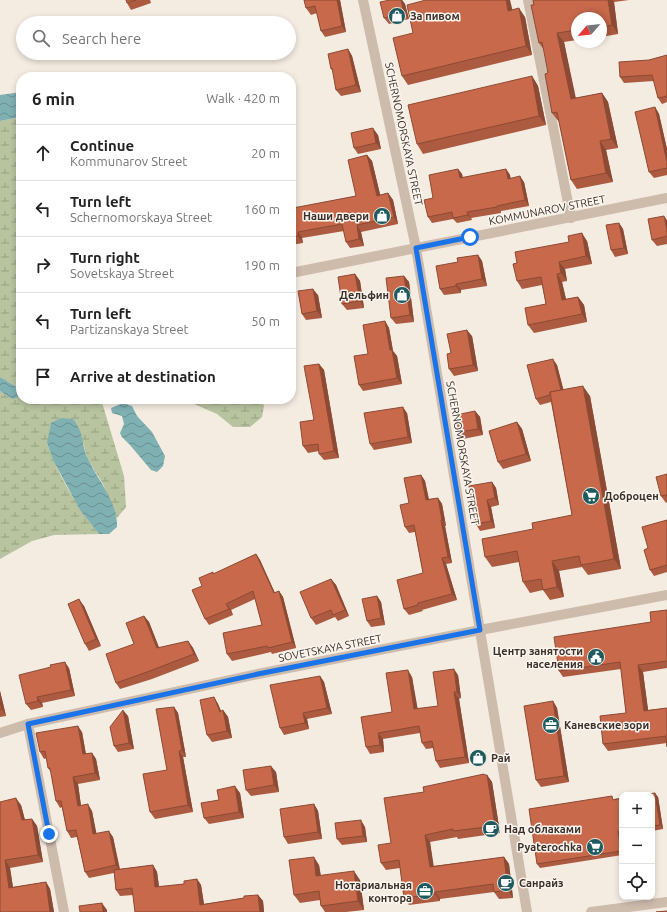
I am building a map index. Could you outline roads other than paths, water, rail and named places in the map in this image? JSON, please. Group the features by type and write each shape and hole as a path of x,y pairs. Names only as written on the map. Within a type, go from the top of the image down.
{"street":[{"name":"SСHERNOMORSKAYA STREET","path":"363,0 416,248 526,912"},
{"path":"528,0 571,218"},
{"name":"KOMMUNAROV STREET","path":"296,272 667,198"},
{"name":"SOVETSKAYA STREET","path":"0,733 28,724 258,674 667,595"},
{"path":"28,724 64,912"},
{"path":"591,912 667,902"}],"water":[{"path":"16,93 16,118 0,121 0,95"},
{"path":"0,377 16,386 16,398 12,399 0,391"},
{"path":"121,404 132,406 137,416 152,432 165,456 163,466 157,472 151,470 122,437 120,433 124,424 122,416 112,413 111,408"},
{"path":"61,418 73,419 77,424 88,459 111,500 117,527 109,534 99,534 80,510 53,460 47,443 51,423"}],"place":[{"name":"За пивом","path":"397,16"},
{"name":"Наши двери","path":"382,216"},
{"name":"Дельфин","path":"402,295"},
{"name":"Доброцен","path":"591,496"},
{"name":"Центр занятости населения","path":"596,657"},
{"name":"Каневские зори","path":"551,725"},
{"name":"Рай","path":"478,758"},
{"name":"Над облаками","path":"491,829"},
{"name":"Pyaterochka","path":"595,847"},
{"name":"Санрайз","path":"506,883"},
{"name":"Нотариальная контора","path":"425,891"}]}
